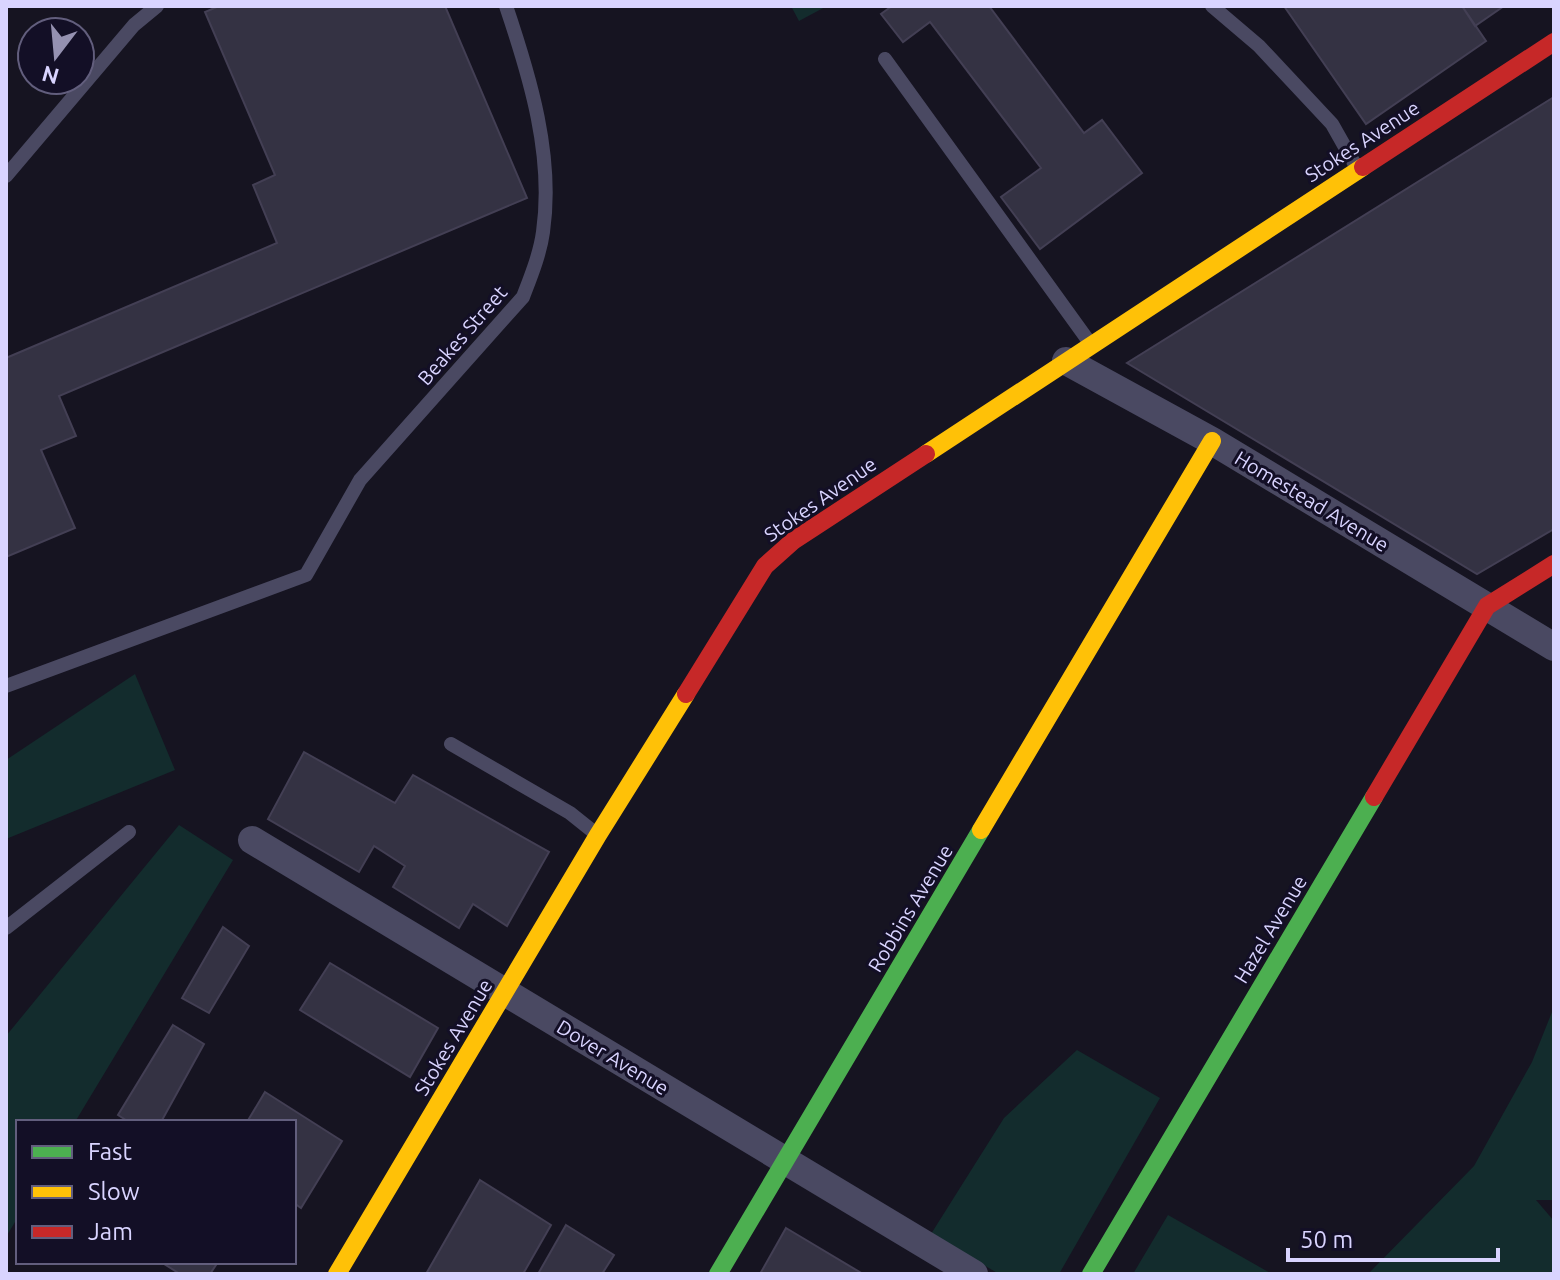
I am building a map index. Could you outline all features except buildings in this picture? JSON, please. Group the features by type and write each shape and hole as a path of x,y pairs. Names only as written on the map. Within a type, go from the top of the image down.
{"street":[{"name":"Stokes Avenue","path":"337,1274 598,835 765,566 793,541 1554,42"},
{"name":"Homestead Avenue","path":"1066,361 1212,441 1554,647"},
{"name":"Robbins Avenue","path":"718,1274 1212,441"},
{"path":"1487,606 1554,564"},
{"name":"Hazel Avenue","path":"1091,1274 1487,606"},
{"name":"Dover Avenue","path":"252,840 974,1274"}],"lane":[{"path":"6,176 134,25 157,6"},
{"name":"Beakes Street","path":"6,686 306,575 360,480 523,297 534,270 543,232 546,189 539,125 524,60 506,6"},
{"path":"1212,6 1259,46 1332,124 1358,170"},
{"path":"885,59 1091,344"},
{"path":"451,744 570,813 598,835"},
{"path":"6,928 129,832"}],"green space":[{"path":"791,6 827,6 799,21"},
{"path":"135,674 175,770 6,839 6,760"},
{"path":"179,825 233,860 76,1120 16,1120 16,1220 6,1237 6,1036"},
{"path":"1554,1007 1554,1200 1536,1200 1554,1221 1554,1274 1372,1274 1370,1272 1474,1166 1532,1062"},
{"path":"1077,1050 1160,1098 1059,1274 999,1274 931,1234 1004,1118"},
{"path":"1168,1215 1272,1274 1133,1274"}],"traffic: fast":[{"path":"1091,1274 1374,797"},
{"path":"718,1274 981,830"}],"traffic: slow":[{"path":"926,454 1363,167"},
{"path":"981,830 1212,441"},
{"path":"337,1274 598,835 686,694"}],"traffic: jam":[{"path":"1363,167 1554,42"},
{"path":"686,694 765,566 793,541 926,454"},
{"path":"1374,797 1487,606 1554,564"}]}
